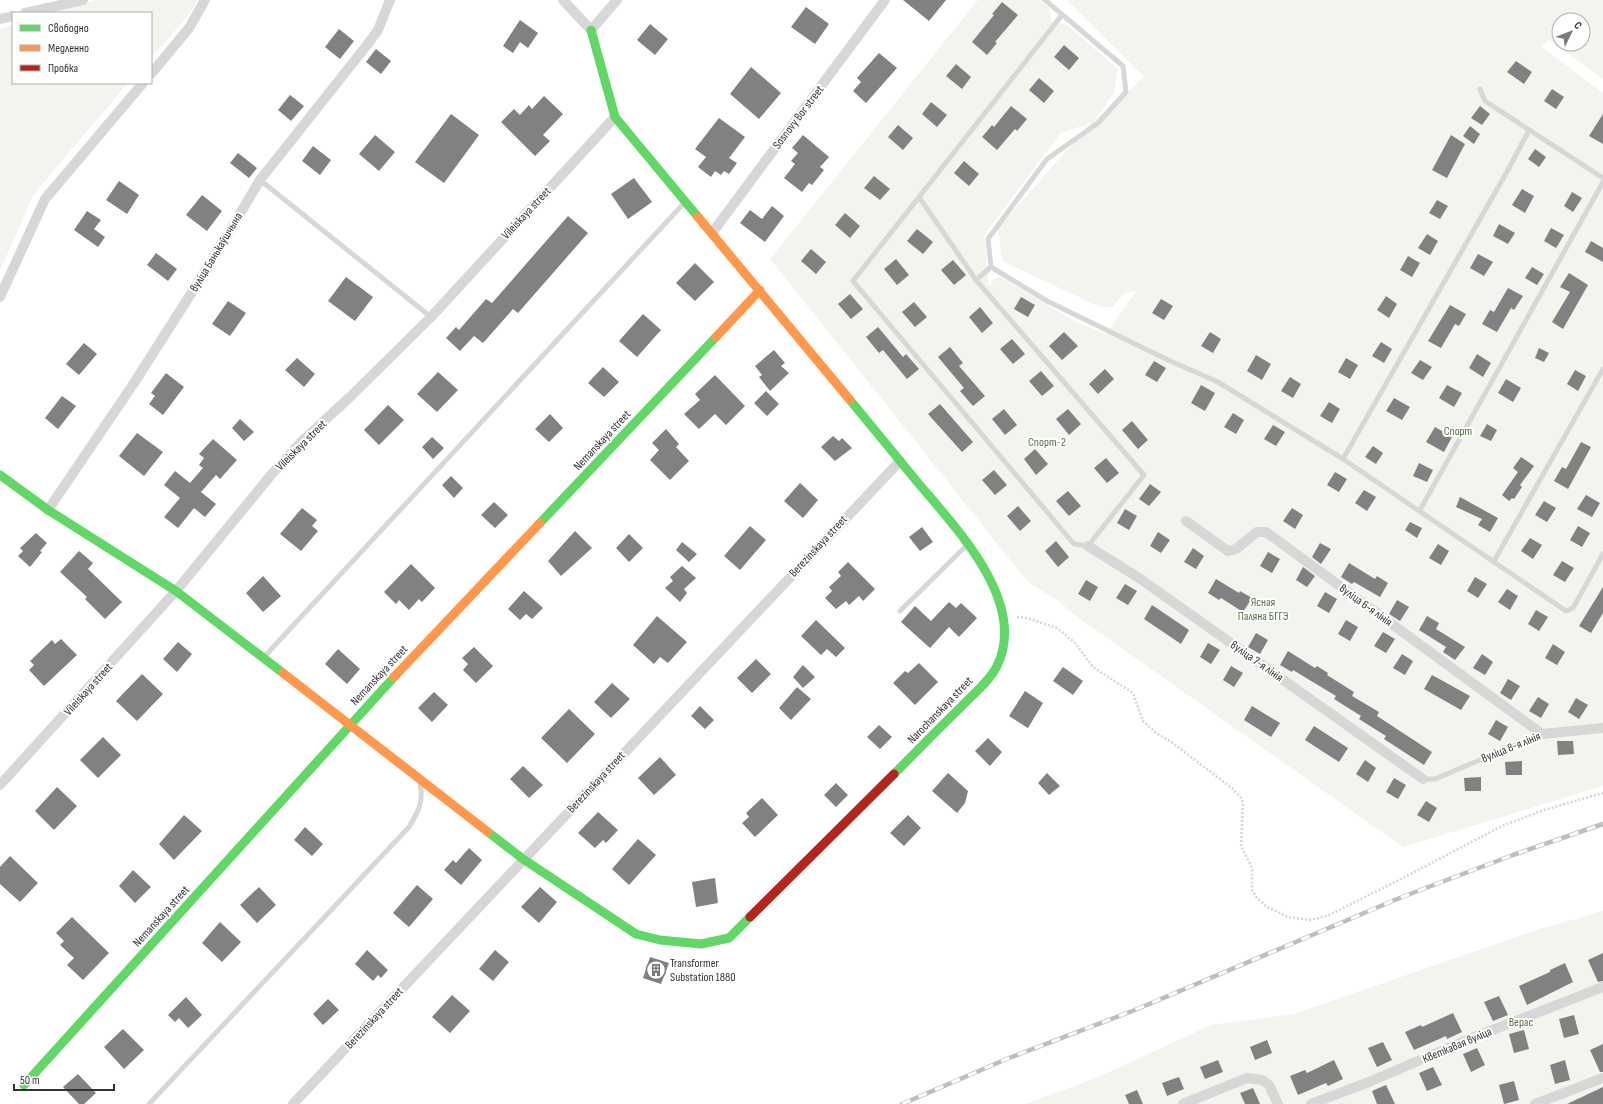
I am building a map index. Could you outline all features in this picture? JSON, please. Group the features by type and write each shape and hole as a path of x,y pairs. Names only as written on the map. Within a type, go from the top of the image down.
{"street":[{"path":"29,12 83,0"},
{"path":"152,73 190,28 205,0"},
{"name":"вуліца Банькаўшчына","path":"48,510 134,383 208,267 260,180 367,46 378,30 390,0"},
{"path":"563,0 591,30 615,117"},
{"path":"591,30 617,0"},
{"name":"Sosnovy Bor street","path":"712,233 885,0"},
{"path":"0,19 12,16"},
{"path":"0,297 45,199 142,84"},
{"name":"Narochanskaya street","path":"523,859 636,934 660,940 701,944 729,938 976,692 996,667 1005,644 1002,615 997,597 968,544 760,290 615,117"},
{"name":"Vileiskaya street","path":"0,785 176,591 271,475 300,443 349,398 431,317 615,117"},
{"name":"Nemanskaya street","path":"24,1086 350,724 760,290"},
{"name":"Berezinskaya street","path":"293,1104 900,460"},
{"path":"0,476 48,510 176,591 523,859"},
{"name":"вуліца 6-я лінія","path":"1186,521 1228,551 1236,549 1257,532 1266,532 1542,734"},
{"name":"вуліца 7-я лінія","path":"1088,546 1139,578 1423,779"},
{"name":"вуліца 8-я лінія","path":"1542,734 1603,728"},
{"name":"Кветкавая вуліца","path":"1311,1104 1369,1082 1467,1040 1603,987"},
{"path":"1183,1104 1247,1078 1262,1080 1269,1085 1278,1104"},
{"path":"1535,1104 1603,1078"}],"lane":[{"path":"991,267 988,239 1047,159 1098,123 1126,92 1123,66 1045,0"},
{"path":"919,197 976,280 1144,475 1088,546 1074,544 853,280 1062,15"},
{"path":"1480,89 1485,102 1603,178"},
{"path":"1343,459 1508,170 1529,130"},
{"path":"260,180 431,317"},
{"path":"1420,510 1603,182"},
{"path":"263,658 685,202"},
{"path":"976,280 991,267"},
{"path":"991,267 1047,300 1168,360 1218,382 1343,459 1420,510 1566,611 1573,608 1603,554"},
{"path":"1494,561 1603,369"},
{"path":"900,611 968,544"},
{"name":"вуліца 8-я лінія","path":"1423,779 1435,779 1542,734"},
{"path":"150,1104 409,827 421,805 422,794 419,780"}],"path":[{"path":"1002,615 1027,618 1057,628 1074,642 1093,666 1133,694 1143,721 1156,734 1170,741 1233,789 1241,798 1243,803 1241,846 1252,868 1252,890 1256,898 1267,907 1288,917 1311,920 1329,915 1502,826 1544,810 1603,793"}],"green space":[{"path":"96,0 198,0 187,17 152,57 152,12 56,12"},
{"path":"978,0 1039,0 1050,9 1051,21 1067,25 1118,69 1114,93 1094,121 1144,77 1067,0 1603,0 1603,79 1566,52 1591,52 1591,12 1551,12 1551,41 1549,40 1541,46 1603,93 1603,786 1403,847 1083,621 1058,601 1027,581 770,259","holes":["1091,123 998,228 1002,261 1100,307 1112,307 1125,293 1137,290 1106,334 1074,321 1001,277 994,279 989,287 984,235 1061,133"]},
{"path":"12,25 12,84 127,84 33,195 0,271 0,29"},
{"name":"Верас","path":"1603,911 1603,1104 1025,1104 1094,1079 1211,1025 1294,1014 1537,930"}],"building":[{"path":"903,0 946,0 929,21"},
{"path":"1002,2 1018,15 995,42 997,43 987,55 972,42 994,15 992,14"},
{"path":"806,7 829,24 815,44 791,27"},
{"path":"520,20 538,33 528,48 520,42 513,53 503,46"},
{"path":"650,24 668,39 655,55 637,40"},
{"path":"339,29 354,41 340,59 325,47"},
{"path":"1064,45 1079,58 1069,70 1054,57"},
{"path":"376,49 391,61 381,74 366,62"},
{"path":"879,53 897,68 866,103 853,91 861,82 857,78"},
{"path":"1516,61 1532,72 1524,84 1507,72"},
{"path":"956,64 971,77 962,89 946,76"},
{"path":"751,67 781,93 759,119 730,94"},
{"path":"1039,78 1054,91 1044,103 1029,90"},
{"path":"1552,89 1564,97 1556,109 1544,101"},
{"path":"290,95 304,106 291,121 278,110"},
{"path":"544,96 563,114 543,135 550,141 535,156 501,122 514,109 520,115 529,105 532,109"},
{"path":"931,102 947,115 937,127 922,114"},
{"path":"1011,106 1027,119 1017,131 1015,129 997,150 982,137 992,125 994,127"},
{"path":"1480,106 1490,114 1482,125 1471,118"},
{"path":"451,114 479,135 444,183 415,162"},
{"path":"1603,114 1603,144 1589,136"},
{"path":"719,118 745,137 729,158 737,163 729,174 724,171 721,175 715,171 711,177 698,167 706,157 695,149"},
{"path":"898,125 913,138 903,150 888,137"},
{"path":"1470,126 1480,134 1474,144 1463,136"},
{"path":"375,135 395,152 379,171 359,154"},
{"path":"803,135 829,157 820,167 824,170 812,185 809,183 802,192 784,178 795,164 791,161 798,153 792,148"},
{"path":"1451,135 1465,144 1447,178 1432,170"},
{"path":"313,146 331,160 320,175 302,161"},
{"path":"1535,149 1546,157 1539,167 1528,159"},
{"path":"238,153 257,168 249,178 230,163"},
{"path":"964,161 979,174 969,186 954,173"},
{"path":"874,176 890,189 880,200 864,188"},
{"path":"634,178 652,202 628,219 611,194"},
{"path":"119,181 139,195 127,214 106,200"},
{"path":"1522,189 1534,196 1525,213 1512,205"},
{"path":"1572,192 1582,198 1573,212 1564,206"},
{"path":"202,195 222,211 207,231 186,215"},
{"path":"1437,200 1448,206 1440,219 1429,213"},
{"path":"772,206 784,216 765,242 740,223 750,210 762,219"},
{"path":"87,211 101,220 94,229 105,237 98,247 74,230"},
{"path":"845,213 860,226 850,238 835,225"},
{"path":"568,216 588,233 518,313 513,309 483,343 474,336 460,351 446,338 456,327 459,330 486,299 492,303"},
{"path":"1499,224 1515,233 1508,244 1493,236"},
{"path":"1551,228 1564,235 1556,248 1544,241"},
{"path":"917,229 933,242 923,254 907,241"},
{"path":"1427,234 1438,241 1430,255 1418,248"},
{"path":"1591,241 1603,248 1603,262 1585,252"},
{"path":"811,249 826,262 816,274 801,261"},
{"path":"156,253 177,269 168,281 147,265"},
{"path":"1478,254 1493,262 1484,276 1470,268"},
{"path":"1408,256 1420,263 1412,277 1400,270"},
{"path":"896,259 909,275 897,285 884,269"},
{"path":"953,260 966,275 954,285 941,270"},
{"path":"695,263 714,282 695,301 676,283"},
{"path":"1532,267 1544,274 1537,285 1525,278"},
{"path":"1569,273 1588,285 1563,329 1552,322 1570,292 1560,287"},
{"path":"346,277 373,297 355,321 328,301"},
{"path":"1508,288 1523,296 1514,310 1511,308 1497,332 1482,324 1490,310 1494,312"},
{"path":"850,294 863,309 851,319 838,304"},
{"path":"1386,296 1397,304 1389,318 1377,310"},
{"path":"1021,297 1035,305 1028,317 1014,309"},
{"path":"1161,299 1173,306 1164,320 1152,313"},
{"path":"228,301 246,313 230,336 212,324"},
{"path":"914,302 927,317 915,327 902,312"},
{"path":"1450,305 1466,314 1459,326 1455,324 1441,348 1428,341"},
{"path":"980,307 993,323 982,333 969,317"},
{"path":"643,314 661,330 637,357 619,341"},
{"path":"878,327 903,357 906,354 919,369 907,379 883,350 879,353 866,337"},
{"path":"1064,332 1078,346 1062,360 1049,346"},
{"path":"1210,332 1221,339 1213,353 1201,346"},
{"path":"1012,339 1025,354 1013,364 1000,349"},
{"path":"1381,342 1392,349 1384,363 1372,356"},
{"path":"84,343 97,354 79,375 66,364"},
{"path":"950,347 963,363 959,366 985,396 973,406 960,391 964,388 938,357"},
{"path":"1539,348 1549,353 1544,362 1535,358"},
{"path":"774,350 785,363 781,366 789,373 770,391 759,377 762,375 755,366"},
{"path":"1477,354 1491,363 1483,377 1469,368"},
{"path":"1256,355 1271,364 1262,380 1247,371"},
{"path":"297,358 315,374 304,387 285,370"},
{"path":"1346,358 1358,365 1350,379 1338,372"},
{"path":"1420,360 1432,367 1423,380 1411,373"},
{"path":"1154,361 1166,368 1157,382 1145,375"},
{"path":"603,367 619,382 604,397 588,383"},
{"path":"1105,369 1114,379 1098,394 1089,384"},
{"path":"1575,370 1586,376 1578,391 1567,384"},
{"path":"1041,371 1054,386 1042,396 1029,381"},
{"path":"438,372 458,390 437,412 417,394"},
{"path":"166,373 184,387 163,415 149,404 155,396 151,393"},
{"path":"715,375 745,406 726,425 715,414 699,429 684,414 700,400 695,394"},
{"path":"1290,377 1301,384 1293,398 1281,391"},
{"path":"1506,379 1521,388 1513,402 1498,393"},
{"path":"1201,385 1215,393 1205,411 1191,403"},
{"path":"1447,385 1462,393 1454,407 1439,398"},
{"path":"766,391 779,404 767,416 754,403"},
{"path":"62,396 76,406 58,429 45,418"},
{"path":"1394,398 1410,407 1402,420 1386,411"},
{"path":"1329,402 1340,409 1332,423 1320,416"},
{"path":"940,404 973,442 962,452 928,414"},
{"path":"388,405 404,420 379,445 364,430"},
{"path":"1004,409 1017,425 1005,435 992,419"},
{"path":"1068,409 1081,424 1069,435 1056,419"},
{"path":"1233,413 1244,420 1236,434 1224,427"},
{"path":"550,414 563,428 549,442 535,429"},
{"path":"240,419 254,432 244,441 232,428"},
{"path":"1132,421 1148,440 1138,449 1122,430"},
{"path":"1487,424 1497,430 1491,441 1480,436"},
{"path":"1273,425 1285,432 1276,446 1264,439"},
{"path":"1435,427 1452,437 1444,452 1426,442"},
{"path":"666,429 679,444 676,447 689,461 670,480 650,460 659,450 652,443"},
{"path":"137,433 163,452 144,476 119,456"},
{"path":"833,436 839,441 842,438 852,448 835,461 821,447"},
{"path":"432,437 444,448 433,459 422,447"},
{"path":"213,439 237,460 220,479 216,475 201,492 216,504 205,517 194,508 178,528 164,517 180,498 164,485 175,471 190,483 203,468 199,465 204,458 199,454"},
{"path":"1581,442 1591,447 1568,489 1554,481 1562,467 1566,469"},
{"path":"1373,446 1383,453 1376,464 1365,457"},
{"path":"1035,449 1048,464 1036,475 1024,459"},
{"path":"1521,457 1534,466 1520,485 1522,487 1514,499 1512,498 1509,501 1502,495 1518,472 1513,468"},
{"path":"1106,458 1119,473 1107,483 1094,468"},
{"path":"1419,463 1433,470 1427,482 1413,476"},
{"path":"994,470 1007,485 995,495 982,480"},
{"path":"1335,472 1347,479 1339,492 1327,485"},
{"path":"451,476 463,488 454,498 442,485"},
{"path":"800,483 818,500 803,518 784,501"},
{"path":"1150,484 1161,492 1149,506 1139,499"},
{"path":"1364,490 1376,497 1367,511 1355,503"},
{"path":"1068,491 1081,506 1069,516 1056,501"},
{"path":"1586,495 1600,503 1592,517 1577,509"},
{"path":"1460,497 1498,518 1490,532 1478,525 1482,519 1456,507"},
{"path":"1544,501 1556,508 1547,522 1535,515"},
{"path":"494,502 508,515 495,528 481,515"},
{"path":"1018,506 1031,521 1020,531 1007,516"},
{"path":"302,508 317,520 312,526 318,531 301,551 280,534"},
{"path":"1292,508 1303,515 1295,529 1283,521"},
{"path":"1125,509 1137,516 1129,530 1117,523"},
{"path":"1410,522 1422,528 1417,538 1405,530"},
{"path":"750,526 766,540 740,570 724,556"},
{"path":"1578,526 1590,533 1582,547 1570,540"},
{"path":"922,527 933,542 920,551 909,537"},
{"path":"575,531 592,548 561,576 548,561"},
{"path":"1158,532 1170,540 1161,553 1150,546"},
{"path":"36,533 47,543 30,567 18,556 23,551 20,548"},
{"path":"629,534 643,548 629,562 616,548"},
{"path":"1530,538 1542,545 1533,559 1521,551"},
{"path":"1056,541 1069,557 1058,567 1045,551"},
{"path":"682,542 697,554 689,562 676,550"},
{"path":"1320,543 1331,549 1321,564 1312,557"},
{"path":"1438,544 1449,551 1441,565 1429,558"},
{"path":"1193,548 1204,556 1196,569 1184,562"},
{"path":"79,551 93,563 88,569 122,602 105,619 85,599 87,597 60,572"},
{"path":"1268,552 1280,559 1272,573 1260,566"},
{"path":"1562,561 1574,568 1565,582 1553,575"},
{"path":"848,562 875,589 863,601 859,596 849,605 846,601 836,609 825,598 832,591 829,587 841,576 838,572"},
{"path":"1349,563 1375,579 1377,576 1388,583 1380,597 1354,582 1352,584 1341,577"},
{"path":"411,564 435,588 422,602 419,599 409,610 399,600 396,604 384,592"},
{"path":"682,566 696,578 684,589 687,593 680,602 665,588 673,581 670,577"},
{"path":"1303,567 1315,576 1307,587 1296,580"},
{"path":"263,576 281,596 263,612 246,593"},
{"path":"1475,577 1487,584 1478,598 1467,591"},
{"path":"1216,579 1239,593 1240,591 1252,598 1243,612 1221,598 1219,600 1208,593"},
{"path":"1086,580 1098,587 1090,601 1078,594"},
{"path":"1125,584 1137,591 1128,605 1116,598"},
{"path":"1603,587 1603,613 1591,633 1579,626"},
{"path":"1507,589 1518,596 1510,610 1498,602"},
{"path":"524,591 543,608 532,619 526,614 520,620 508,609"},
{"path":"1325,592 1337,599 1329,613 1317,606"},
{"path":"1397,600 1409,607 1400,621 1389,614"},
{"path":"949,602 956,608 961,603 977,618 959,637 949,627 930,648 901,622 915,606 931,621"},
{"path":"1152,605 1189,630 1181,644 1144,619"},
{"path":"1536,610 1548,617 1539,631 1528,624"},
{"path":"657,616 687,642 668,663 660,657 654,664 633,645"},
{"path":"1427,616 1439,623 1436,629 1465,647 1455,660 1443,652 1446,647 1419,630"},
{"path":"816,620 845,648 836,657 827,649 821,655 801,636"},
{"path":"1346,620 1358,627 1350,641 1338,634"},
{"path":"1383,632 1395,639 1386,653 1374,646"},
{"path":"1256,633 1268,640 1260,654 1248,647"},
{"path":"61,639 77,655 44,686 29,670 34,665 30,661 52,640 55,644"},
{"path":"178,642 192,654 177,672 163,659"},
{"path":"1208,643 1220,650 1211,664 1200,657"},
{"path":"1553,644 1565,652 1557,665 1545,658"},
{"path":"474,647 493,666 476,683 463,670 468,664 462,658"},
{"path":"338,649 360,669 347,684 325,664"},
{"path":"1288,651 1315,668 1317,666 1328,673 1327,675 1354,692 1352,696 1379,712 1377,716 1432,752 1424,765 1384,739 1386,736 1359,719 1361,716 1334,699 1336,696 1293,670 1292,672 1280,665"},
{"path":"1402,654 1413,661 1405,675 1393,668"},
{"path":"1482,654 1493,662 1485,675 1473,668"},
{"path":"756,659 771,674 752,693 737,678"},
{"path":"919,663 938,682 915,705 893,683 905,671 908,673"},
{"path":"803,665 815,677 803,688 793,677"},
{"path":"1231,666 1243,673 1234,687 1223,680"},
{"path":"1063,667 1083,681 1073,695 1053,681"},
{"path":"142,674 163,694 137,721 116,701"},
{"path":"1432,675 1470,696 1461,710 1424,689"},
{"path":"1508,679 1520,686 1511,700 1500,693"},
{"path":"612,683 630,699 611,718 594,702"},
{"path":"797,687 811,699 791,720 779,708"},
{"path":"1025,691 1043,703 1028,728 1009,716"},
{"path":"434,692 448,705 432,722 418,708"},
{"path":"1538,697 1549,704 1541,718 1529,711"},
{"path":"1576,698 1588,705 1579,719 1568,712"},
{"path":"700,706 714,720 705,729 691,716"},
{"path":"1252,706 1280,723 1271,737 1244,720"},
{"path":"569,709 595,734 567,763 541,738"},
{"path":"1496,720 1508,727 1500,741 1488,734"},
{"path":"879,725 892,737 880,749 867,737"},
{"path":"1314,726 1348,748 1339,762 1305,740"},
{"path":"103,737 121,755 98,778 80,760"},
{"path":"988,738 1002,752 990,766 975,751"},
{"path":"1557,741 1573,741 1574,754 1558,755"},
{"path":"660,757 676,775 654,795 638,778"},
{"path":"1365,760 1376,768 1368,782 1356,774"},
{"path":"1522,761 1522,775 1506,775 1505,762"},
{"path":"523,766 543,785 529,798 510,779"},
{"path":"948,773 968,791 965,803 957,813 932,791"},
{"path":"1047,773 1060,786 1049,795 1038,783"},
{"path":"1481,777 1481,791 1465,791 1464,778"},
{"path":"1394,778 1406,785 1398,799 1386,792"},
{"path":"836,783 848,795 836,807 824,795"},
{"path":"57,787 77,806 54,830 35,811"},
{"path":"762,798 778,815 755,837 742,823 749,817 746,813"},
{"path":"1426,801 1437,808 1429,822 1417,815"},
{"path":"598,812 618,830 606,843 603,840 595,848 578,833"},
{"path":"184,815 202,831 174,860 159,844"},
{"path":"908,815 921,828 904,846 890,833"},
{"path":"305,827 323,844 312,856 294,840"},
{"path":"638,839 656,855 629,885 612,869"},
{"path":"469,848 482,860 461,885 444,870 453,860 456,863"},
{"path":"10,856 38,883 20,902 0,884 0,867"},
{"path":"133,870 151,887 135,903 119,886"},
{"path":"715,878 718,903 696,907 692,882"},
{"path":"417,885 433,899 409,927 393,913"},
{"path":"259,887 276,905 257,923 240,905"},
{"path":"540,887 557,902 539,923 521,907"},
{"path":"72,917 109,953 83,980 67,965 74,958 60,945 64,941 56,933"},
{"path":"220,922 241,942 222,962 202,943"},
{"path":"367,950 388,970 381,978 378,975 373,981 355,964"},
{"path":"495,950 509,962 493,981 479,969"},
{"path":"1603,953 1603,981 1598,982 1588,960"},
{"name":"Transformer Substation 1880","path":"650,957 669,963 661,984 643,978"},
{"path":"1565,963 1573,982 1527,1005 1519,986 1550,972 1550,970"},
{"path":"452,995 470,1011 450,1033 432,1017"},
{"path":"1499,996 1508,1015 1493,1021 1484,1002"},
{"path":"186,997 202,1015 188,1028 179,1018 175,1022 168,1015"},
{"path":"328,999 339,1010 323,1025 313,1014"},
{"path":"1453,1013 1462,1032 1447,1039 1446,1036 1414,1050 1405,1032 1421,1025 1422,1027"},
{"path":"1574,1015 1579,1034 1564,1038 1559,1019"},
{"path":"123,1029 144,1050 124,1069 104,1047"},
{"path":"1524,1030 1529,1049 1514,1053 1509,1034"},
{"path":"1267,1040 1272,1053 1255,1060 1250,1047"},
{"path":"1383,1042 1392,1060 1377,1067 1368,1048"},
{"path":"1603,1044 1603,1072 1600,1072 1590,1050"},
{"path":"1477,1048 1485,1065 1471,1072 1463,1054"},
{"path":"1218,1060 1223,1072 1205,1079 1200,1067"},
{"path":"1334,1060 1343,1079 1328,1086 1326,1083 1298,1095 1290,1076 1305,1070 1307,1073"},
{"path":"1565,1060 1570,1080 1555,1084 1550,1065"},
{"path":"1433,1067 1442,1085 1427,1091 1419,1073"},
{"path":"78,1074 96,1093 84,1104 79,1104 63,1087"},
{"path":"1179,1077 1184,1089 1167,1096 1162,1083"},
{"path":"1514,1081 1519,1100 1504,1104 1499,1085"},
{"path":"1386,1085 1395,1104 1377,1104 1372,1091"},
{"path":"1603,1087 1603,1104 1567,1104"},
{"path":"1253,1088 1260,1104 1245,1104 1240,1093"},
{"path":"1137,1090 1143,1104 1129,1104 1125,1095"}],"railway":[{"path":"902,1104 1009,1058 1135,1010 1402,897 1513,855 1603,824"}],"traffic: fast":[{"path":"591,30 615,117 698,217"},
{"path":"540,523 716,337"},
{"path":"850,400 969,545 984,568 996,593 1003,617 1004,642 994,672 980,688 894,774"},
{"path":"0,475 48,510 176,591 283,673"},
{"path":"24,1085 394,677"},
{"path":"488,832 523,859 636,934 660,940 701,944 729,938 750,917"}],"traffic: slow":[{"path":"698,217 850,400"},
{"path":"716,337 760,290"},
{"path":"394,677 540,523"},
{"path":"283,673 488,832"}],"traffic: jam":[{"path":"750,917 894,774"}],"place":[{"name":"Transformer Substation 1880","path":"656,970"}],"park label":[{"name":"Спорт","path":"1458,431"},
{"name":"Спорт-2","path":"1047,442"},
{"name":"Ясная Паляна БГГЭ","path":"1263,609"}]}
